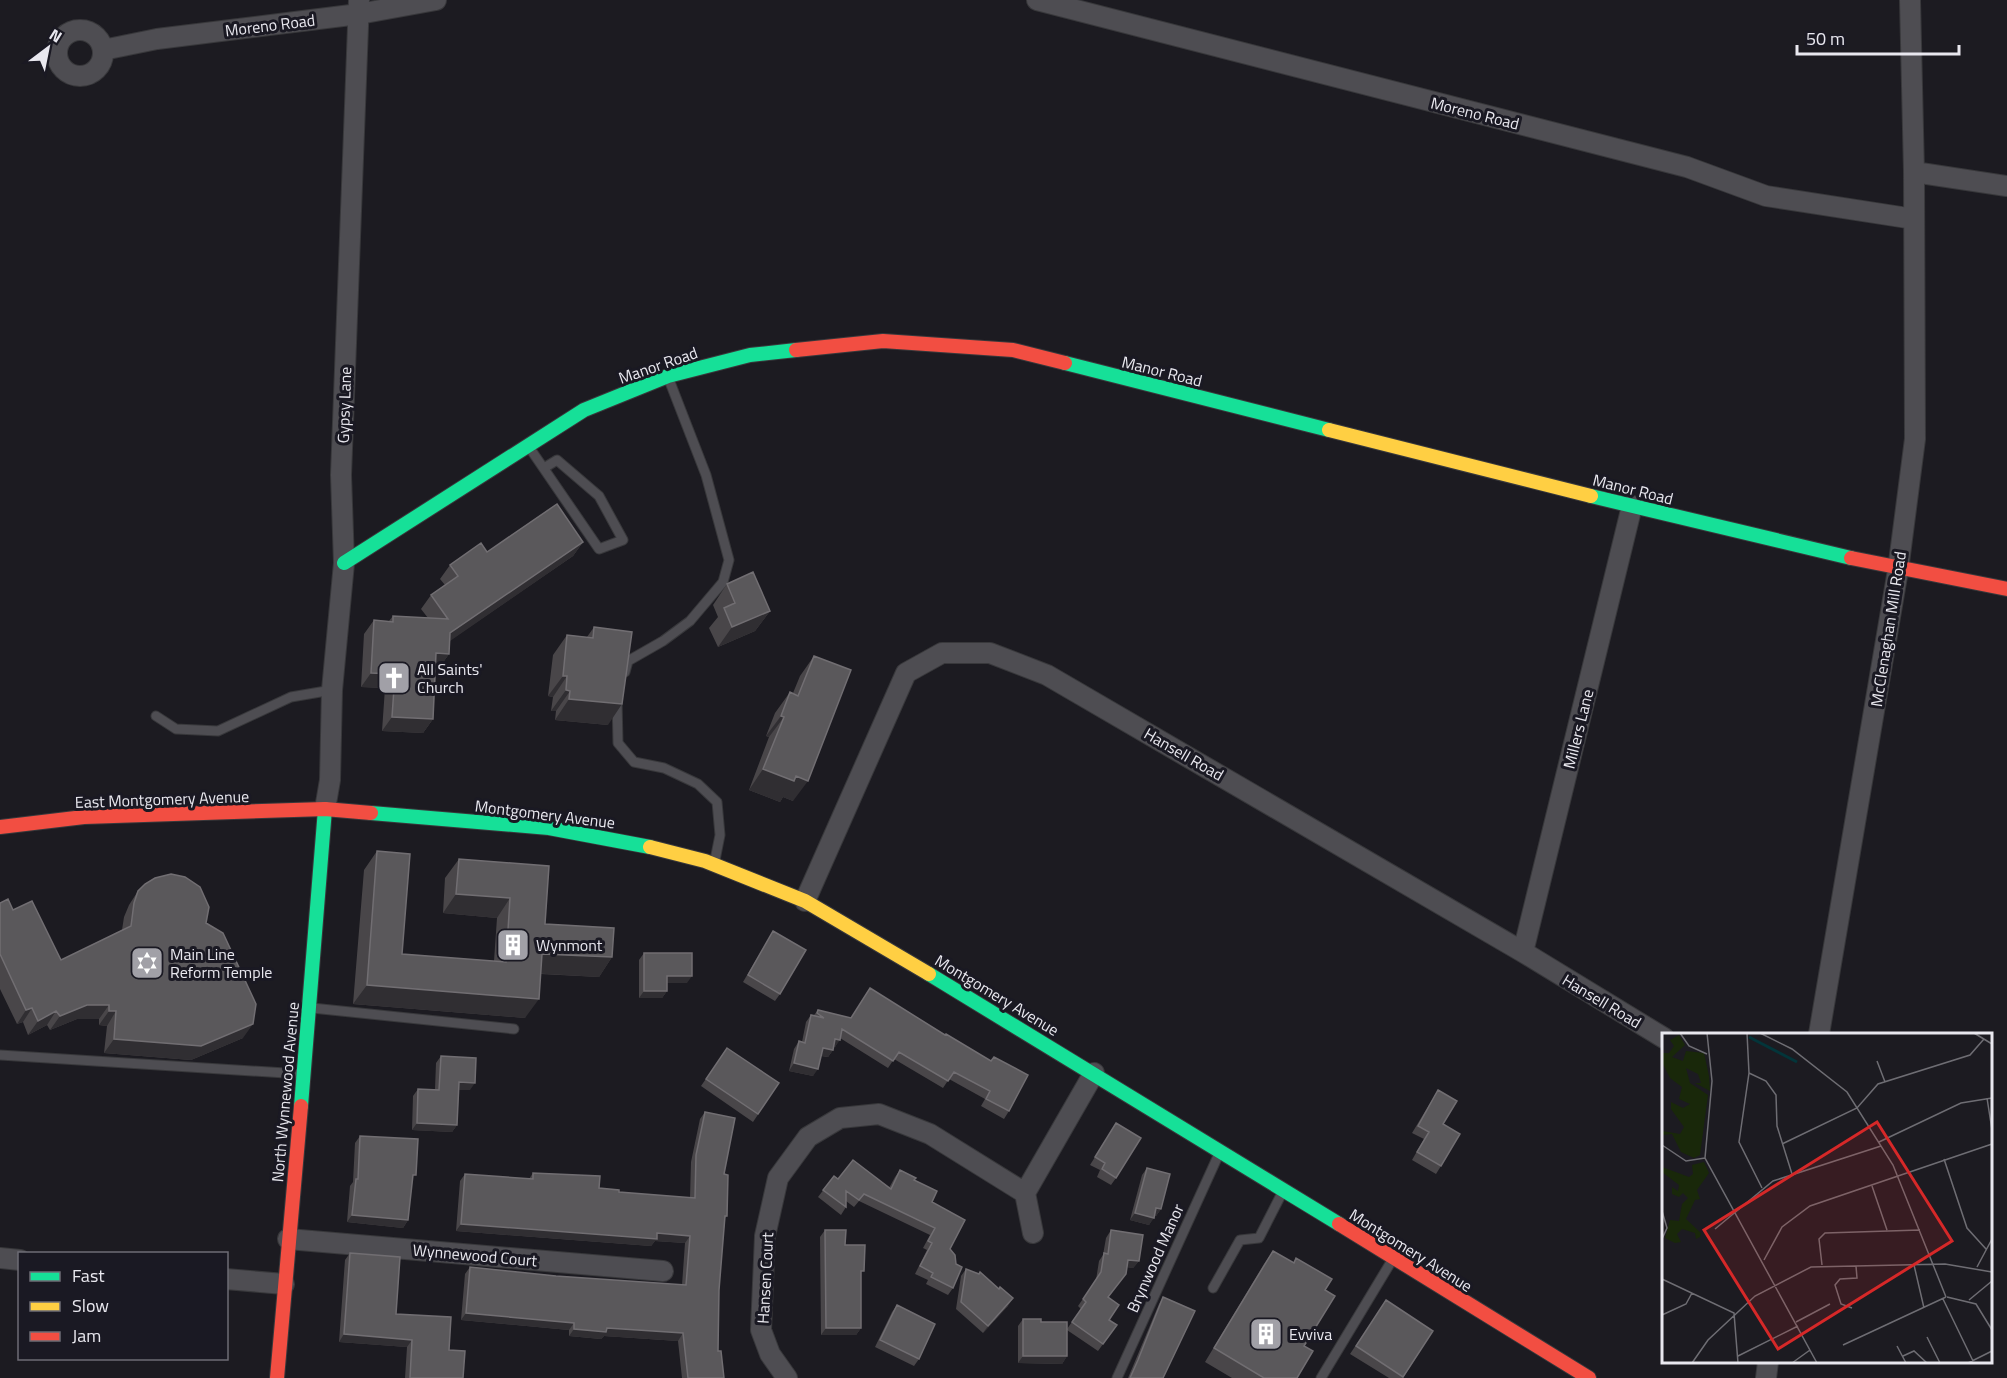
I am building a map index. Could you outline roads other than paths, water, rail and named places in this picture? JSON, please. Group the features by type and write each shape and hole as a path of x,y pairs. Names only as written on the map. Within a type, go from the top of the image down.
{"street":[{"name":"Moreno Road","path":"103,50 157,39 359,7 436,0"},
{"name":"Moreno Road","path":"1037,0 1687,167 1766,196 1914,219"},
{"path":"1910,0 1914,172 2007,186"},
{"name":"Gypsy Lane","path":"325,809 330,780 332,690 344,563 341,475 359,7"},
{"name":"McClenaghan Mill Road","path":"1819,1033 1898,570 1915,439 1914,172"},
{"name":"Manor Road","path":"344,563 584,410 668,376 750,355 883,340 1013,350 1632,506 1898,570 2007,589"},
{"name":"Millers Lane","path":"1523,952 1632,506"},
{"name":"Hansell Road","path":"805,901 906,673 942,653 990,653 1047,675 1523,952 1662,1037"},
{"name":"East Montgomery Avenue","path":"0,827 84,817 325,809"},
{"name":"Montgomery Avenue","path":"325,809 549,828 624,841 714,865 805,901 1094,1073 1580,1376"},
{"name":"North Wynnewood Avenue","path":"277,1378 325,809"},
{"path":"1033,1233 1025,1193 1094,1073"},
{"name":"Hansen Court","path":"787,1378 770,1354 761,1330 765,1236 778,1178 808,1137 840,1118 879,1114 930,1134 1025,1193"},
{"name":"Wynnewood Court","path":"288,1239 663,1271"},
{"path":"0,1258 18,1260"},
{"path":"228,1279 284,1284"},
{"path":"1766,1378 1768,1363"}],"lane":[{"path":"622,683 628,661 663,641 690,621 723,582 729,560 706,475 668,376"},
{"path":"528,445 599,549 623,540 599,496 557,460 544,468"},
{"path":"156,716 176,729 218,731 291,697 332,690"},
{"path":"619,694 616,704 618,743 634,762 664,768 698,784 717,802 720,835 714,865"},
{"path":"310,1008 514,1029"},
{"path":"0,1055 304,1074"},
{"name":"Brynwood Manor","path":"1117,1378 1221,1151"},
{"path":"1213,1288 1240,1240 1259,1238 1284,1190"},
{"path":"1321,1378 1393,1258"}],"place":[{"name":"All Saints' Church","path":"394,678"},
{"name":"Wynmont","path":"513,945"},
{"name":"Main Line Reform Temple","path":"147,963"},
{"name":"Evviva","path":"1266,1334"}]}
